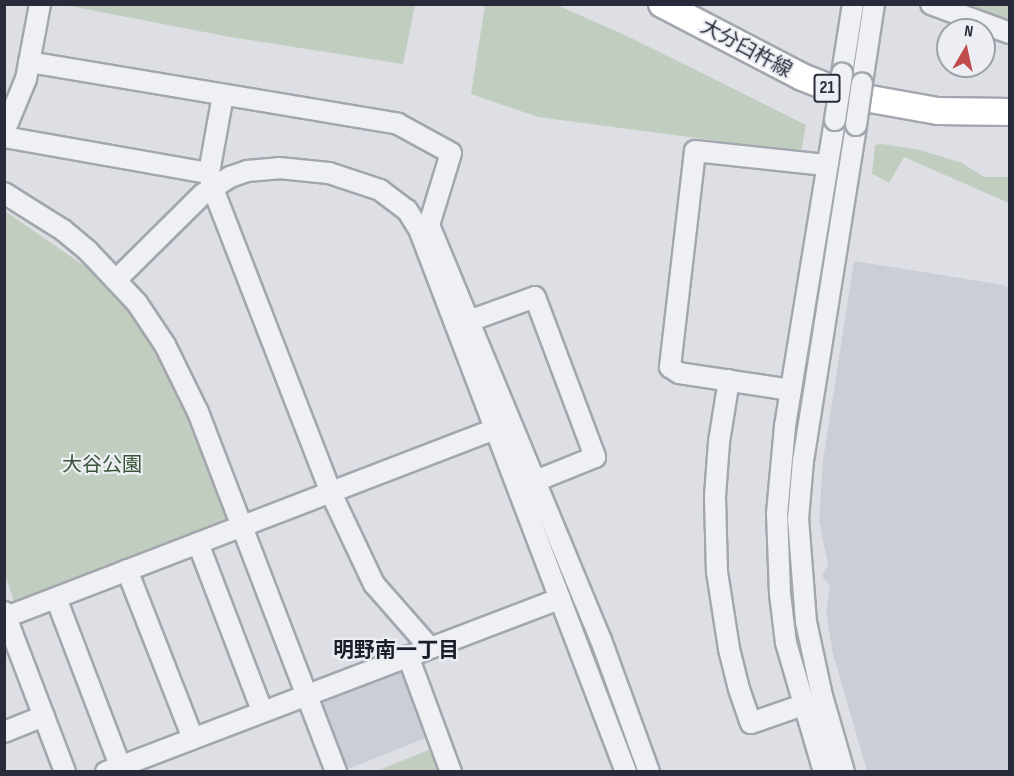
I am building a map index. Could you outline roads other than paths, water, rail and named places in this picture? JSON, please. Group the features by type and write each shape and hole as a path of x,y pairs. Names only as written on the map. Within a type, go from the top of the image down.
{"main road":[{"name":"大分臼杵線","path":"662,4 784,69 837,91 886,104 938,111 1010,112"}],"street":[{"path":"4,132 21,93 40,4"},
{"path":"824,771 802,705 786,643 778,559 779,477 853,4"},
{"path":"844,771 822,696 806,622 798,519 803,461 874,4"},
{"path":"931,4 1010,33"},
{"path":"29,62 398,124 451,153 424,227 495,429 626,771"},
{"path":"223,95 210,180 330,490 374,584 430,648"},
{"path":"4,137 210,180 247,171 279,168 329,173 380,190 407,210 424,227 469,321 601,640 649,771"},
{"path":"791,390 675,372 669,362 694,151 827,165"},
{"path":"117,279 210,180"},
{"path":"4,193 63,230 117,279 153,325 177,366 242,526 336,771"},
{"path":"469,321 535,297 595,457 536,481"},
{"path":"729,380 719,442 715,497 717,572 729,649 739,689 751,723 802,705"},
{"path":"65,771 44,716 11,648 5,615 56,598 330,490 495,429"},
{"path":"198,543 262,711"},
{"path":"127,570 193,738"},
{"path":"56,598 113,769 560,599"},
{"path":"408,657 451,771"},
{"path":"4,732 44,716"}],"district":[{"name":"明野南一丁目","path":"396,651"}],"park label":[{"name":"大谷公園","path":"102,465"}]}
